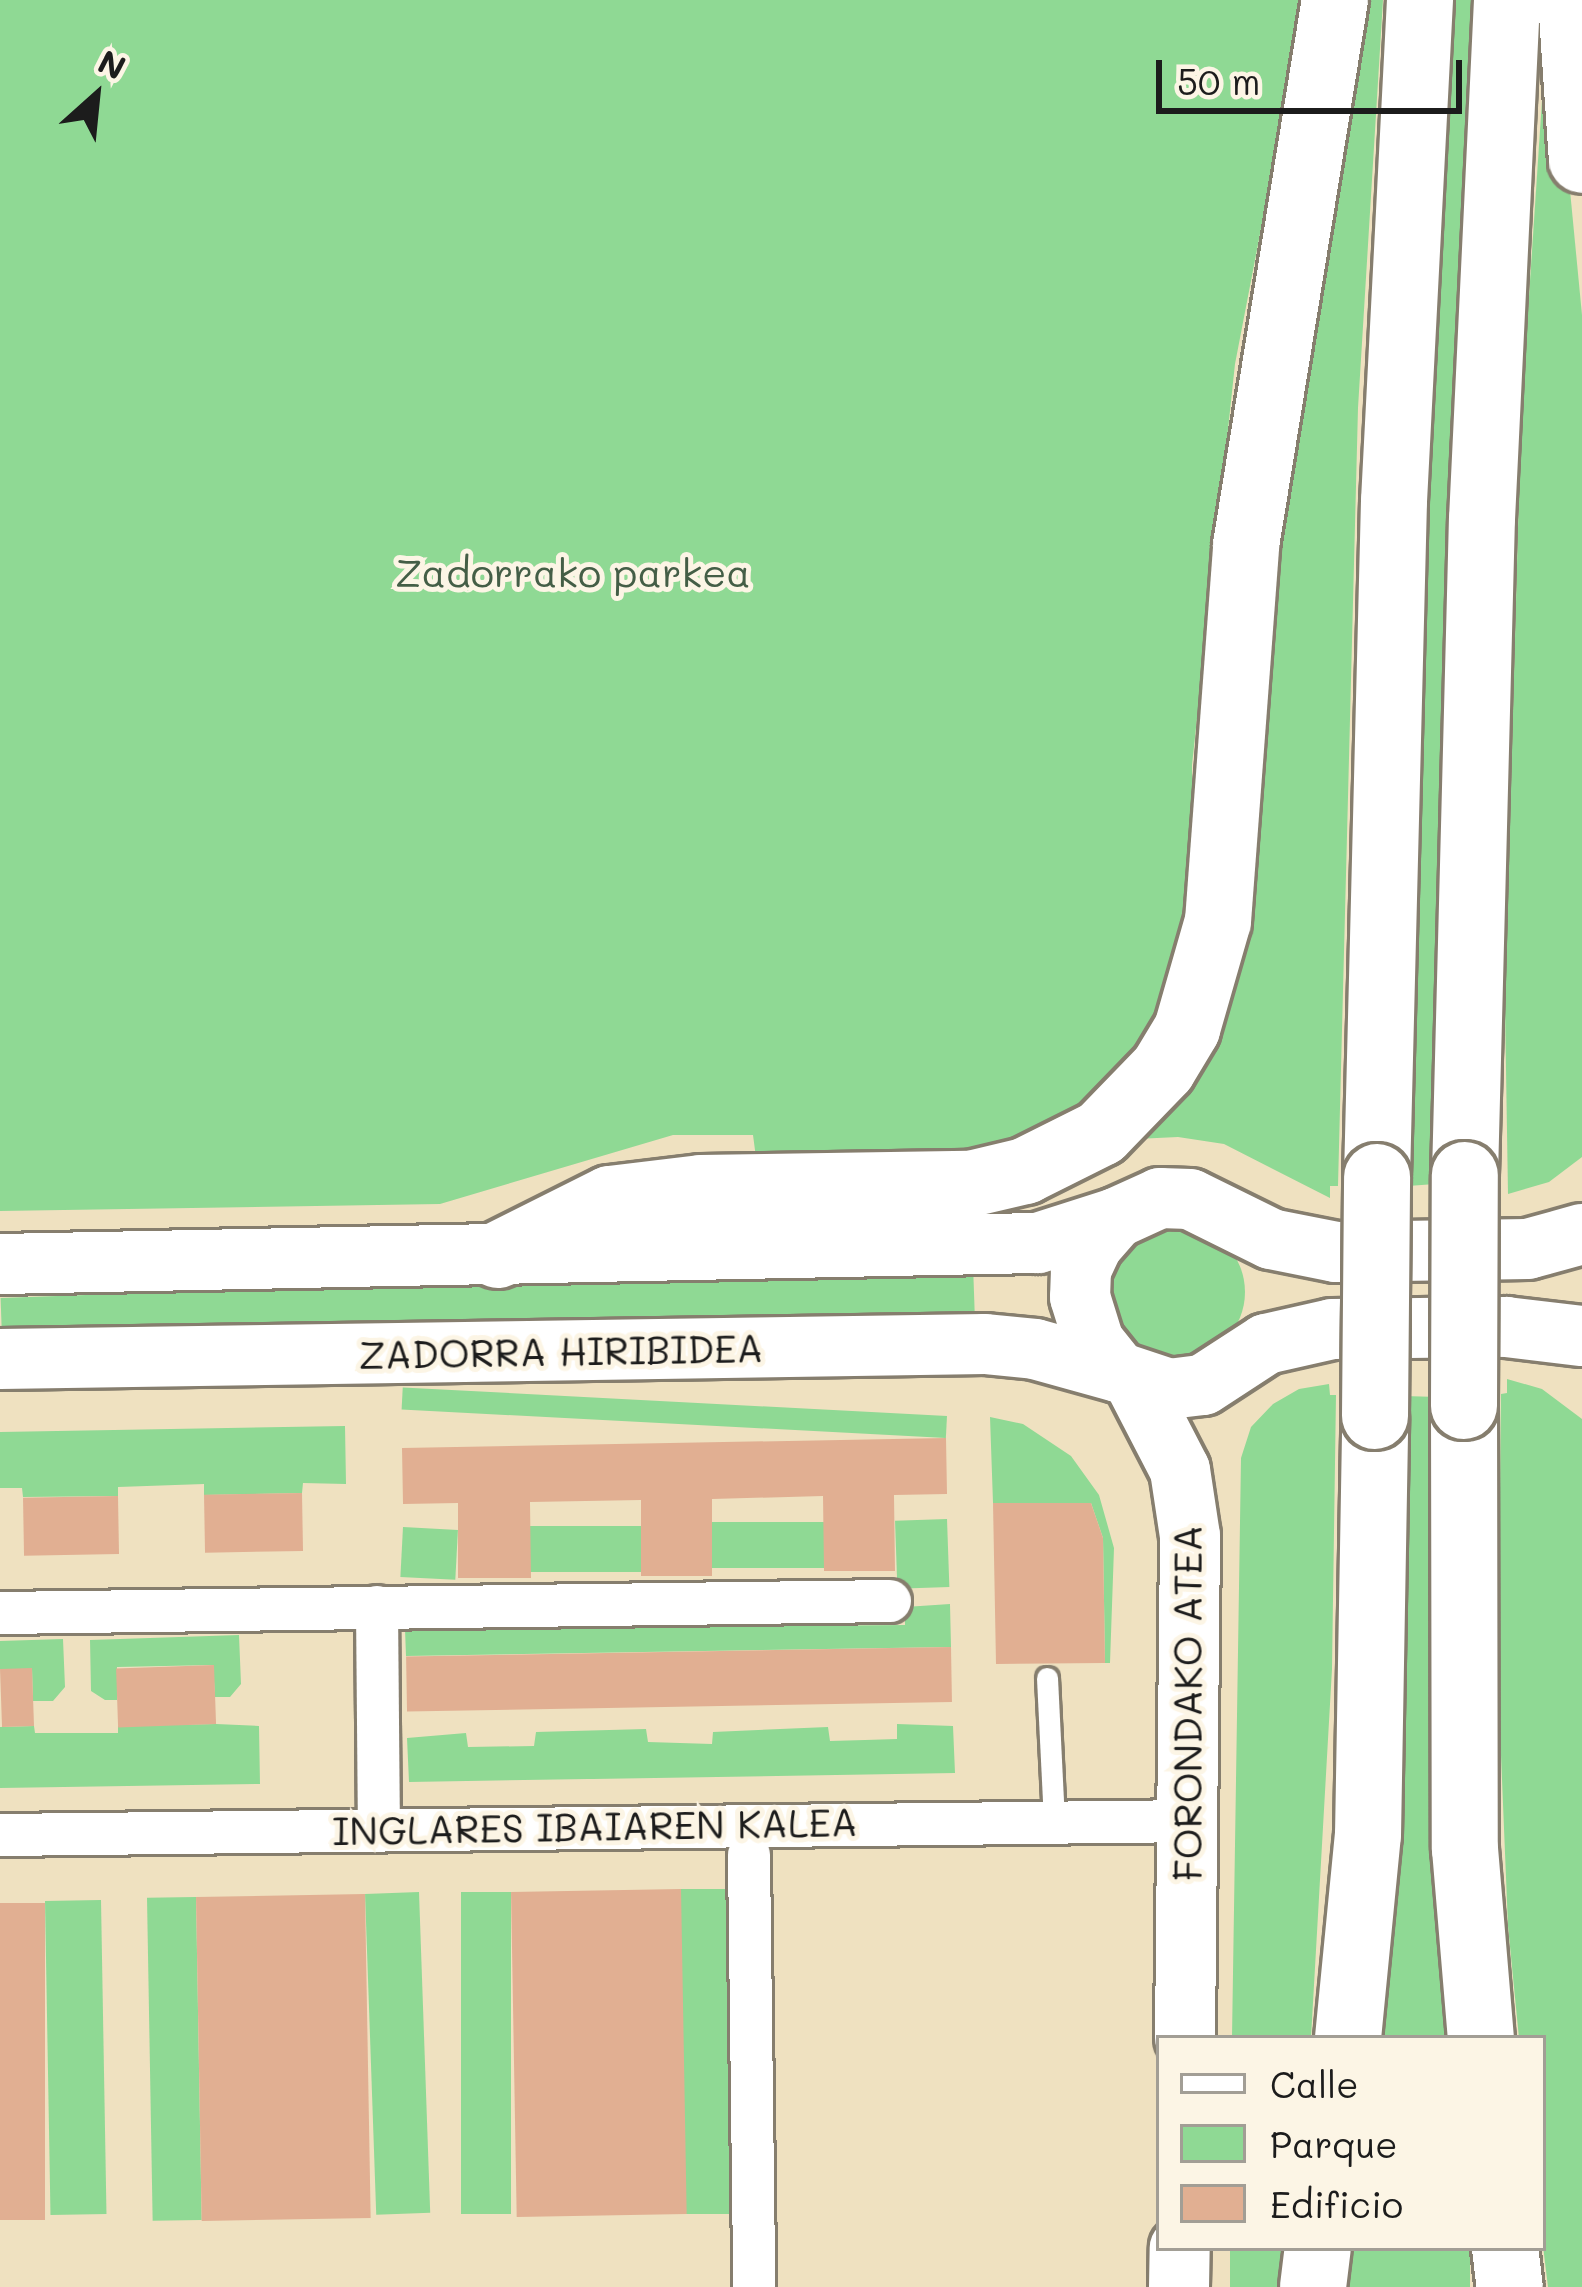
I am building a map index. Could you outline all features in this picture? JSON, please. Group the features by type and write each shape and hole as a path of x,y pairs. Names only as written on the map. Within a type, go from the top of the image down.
{"highway":[{"path":"497,1256 610,1199 701,1187 970,1184 1025,1172 1101,1133 1163,1069 1187,1029 1218,921 1246,545 1335,0"},
{"path":"1348,2035 1368,1835 1393,524 1420,0"},
{"path":"1481,2035 1465,1849 1465,1175 1481,543 1507,0"},
{"path":"1571,0 1582,160"},
{"path":"1313,2287 1318,2251"},
{"path":"1504,2251 1510,2287"}],"main road":[{"path":"0,1264 1038,1244 1160,1198 1190,1199 1270,1239 1336,1252 1528,1249 1582,1234"},
{"name":"FORONDAKO ATEA","path":"1116,1218 1093,1244 1082,1270 1080,1297 1094,1342 1126,1376 1180,1470 1190,1536 1185,2035"},
{"name":"ZADORRA HIRIBIDEA","path":"0,1359 985,1344 1035,1349 1169,1389 1203,1384 1266,1344 1332,1329 1527,1328 1582,1336"},
{"path":"1179,2287 1180,2251"}],"street":[{"path":"0,1613 890,1601"},
{"path":"377,1607 379,1828"},
{"name":"INGLARES IBAIAREN KALEA","path":"0,1835 1190,1821"},
{"path":"749,1856 754,2287"}],"lane":[{"path":"1047,1678 1054,1822"}],"green space":[{"name":"Zadorrako parkea","path":"0,0 1305,0 1235,364 1192,765 1193,861 1171,1018 1088,1116 1009,1154 758,1173 753,1135 673,1135 440,1204 0,1211"},
{"path":"1354,0 1383,0 1358,408 1338,1186 1330,1186 1330,1198 1224,1144 1178,1137 1136,1139 1252,668"},
{"path":"1452,0 1475,0 1435,1184 1408,1186 1421,635"},
{"path":"1544,70 1559,76 1582,315 1582,1157 1549,1182 1508,1194 1505,1007 1521,417"},
{"path":"1177,1224 1203,1229 1225,1244 1240,1266 1245,1292 1240,1318 1225,1340 1203,1355 1177,1360 1151,1355 1129,1340 1114,1318 1109,1292 1114,1266 1129,1244 1151,1229"},
{"path":"973,1264 975,1325 3,1359 1,1298"},
{"path":"1507,1379 1542,1389 1582,1419 1582,2287 1548,2287 1544,2251 1546,2035 1519,2035 1508,1926 1498,1682 1501,1394 1507,1393"},
{"path":"1329,1384 1330,1395 1336,1395 1332,1669 1311,2035 1232,2035 1241,1458 1251,1427 1273,1404 1299,1389"},
{"path":"403,1387 947,1416 946,1438 402,1409"},
{"path":"1404,1396 1438,1397 1451,2035 1375,2035"},
{"path":"990,1417 1023,1424 1071,1456 1099,1495 1114,1548 1110,1663 1105,1663 1103,1538 1091,1503 993,1503"},
{"path":"345,1426 346,1484 303,1483 302,1493 204,1495 204,1484 118,1487 118,1496 23,1497 22,1488 0,1488 0,1432"},
{"path":"947,1519 949,1587 897,1589 895,1521"},
{"path":"712,1522 824,1522 824,1568 712,1568"},
{"path":"530,1526 641,1526 641,1572 530,1572"},
{"path":"403,1527 458,1530 455,1580 400,1577"},
{"path":"950,1604 951,1647 406,1656 405,1629 905,1625 905,1607"},
{"path":"239,1635 241,1684 230,1697 215,1697 213,1665 117,1667 117,1700 105,1700 91,1691 90,1640"},
{"path":"63,1639 65,1687 53,1701 33,1701 32,1669 0,1669 0,1641"},
{"path":"897,1724 953,1726 955,1773 409,1782 407,1738 466,1733 468,1747 534,1746 536,1732 646,1729 648,1742 712,1744 713,1732 828,1727 830,1741 897,1739"},
{"path":"34,1726 35,1733 118,1733 118,1726 259,1726 260,1784 0,1788 0,1727"},
{"path":"681,1889 733,1889 733,2214 681,2214"},
{"path":"419,1892 430,2213 376,2215 365,1894"},
{"path":"461,1892 511,1892 511,2214 461,2214"},
{"path":"196,1897 202,2220 153,2221 147,1898"},
{"path":"101,1900 106,2214 50,2215 45,1901"},
{"path":"1230,2251 1282,2251 1282,2287 1230,2287"},
{"path":"1348,2251 1470,2251 1470,2287 1348,2287"}],"building":[{"path":"946,1438 947,1494 894,1495 895,1571 824,1571 823,1496 712,1499 712,1576 641,1576 641,1500 530,1502 531,1578 458,1578 458,1503 403,1504 402,1448"},
{"path":"302,1493 303,1551 205,1553 204,1495"},
{"path":"118,1496 119,1554 24,1556 23,1498"},
{"path":"993,1503 1091,1503 1103,1538 1105,1663 996,1664"},
{"path":"951,1647 952,1702 407,1712 406,1657"},
{"path":"214,1665 216,1724 118,1727 116,1668"},
{"path":"32,1668 34,1726 2,1727 0,1669"},
{"path":"681,1889 687,2214 517,2217 511,1892"},
{"path":"365,1894 371,2218 202,2221 196,1897"},
{"path":"0,1903 45,1903 45,2220 0,2220"}]}
